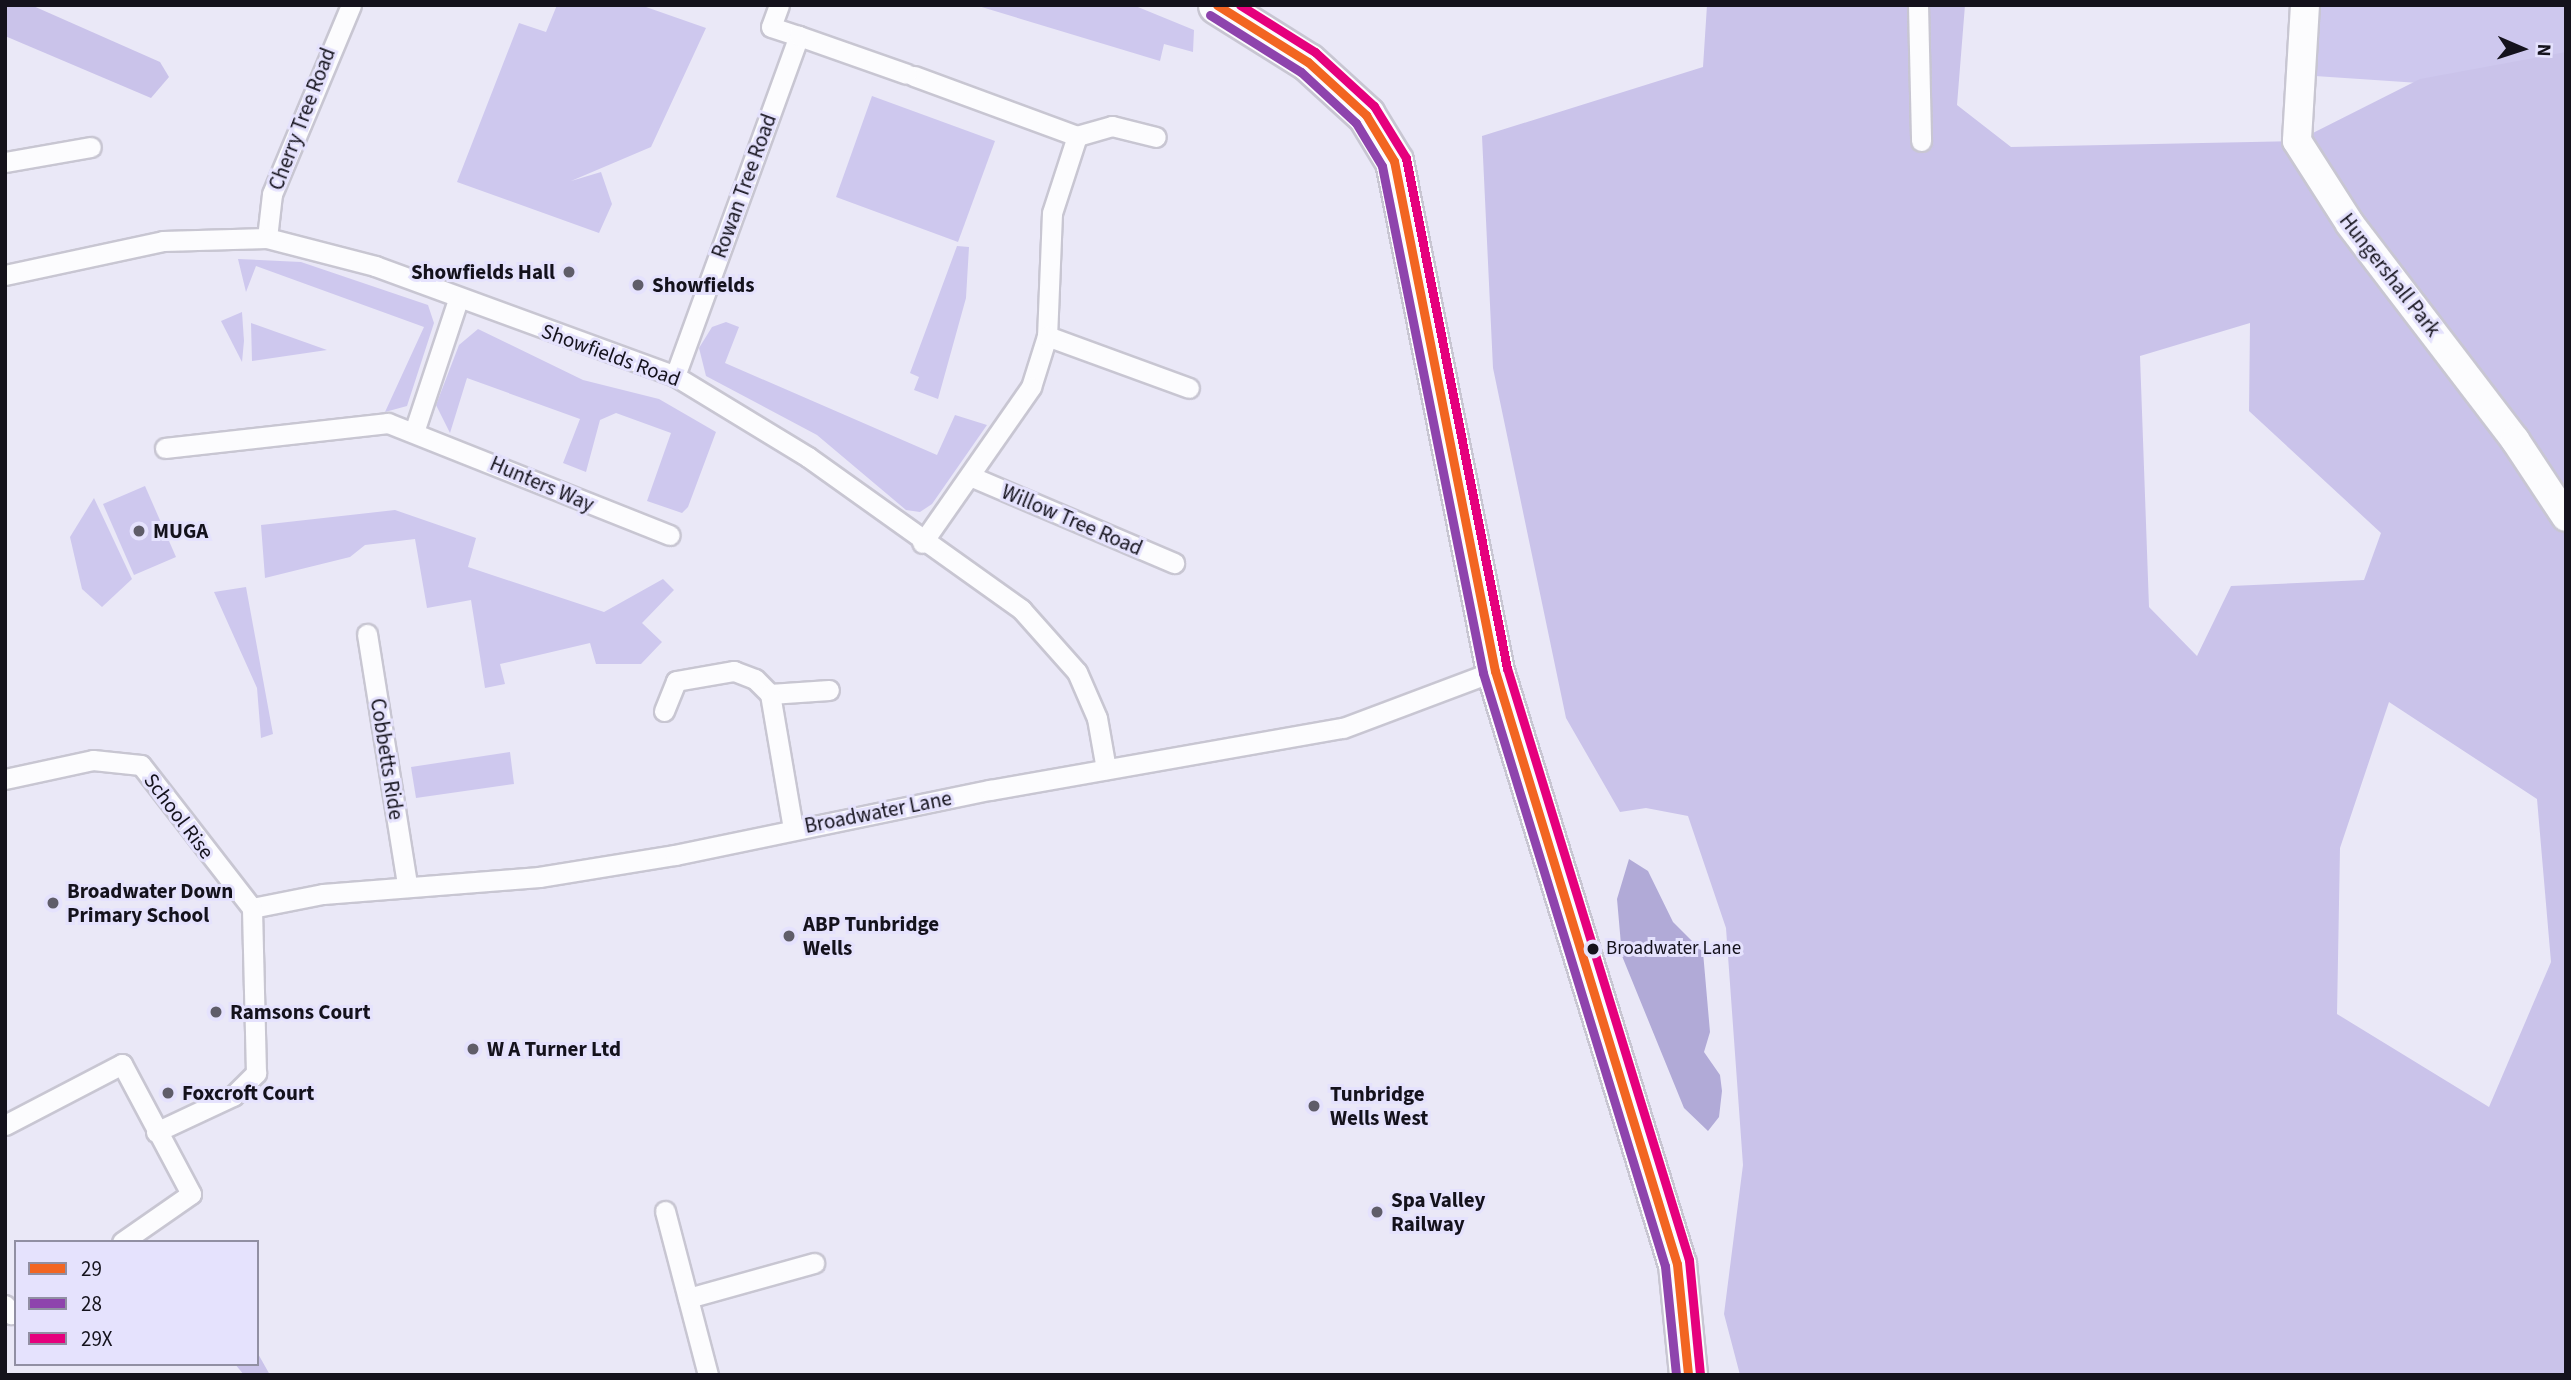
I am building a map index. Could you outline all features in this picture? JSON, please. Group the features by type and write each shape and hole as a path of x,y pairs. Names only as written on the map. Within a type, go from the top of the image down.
{"highway":[{"path":"1217,5 1308,62 1366,115 1394,161 1495,671 1677,1265 1688,1375"}],"street":[{"name":"Cherry Tree Road","path":"267,237 272,194 351,5"},
{"path":"779,5 771,27 1077,136 1112,126 1156,137"},
{"path":"1919,5 1921,142"},
{"name":"Hungershall Park","path":"2305,5 2297,141 2350,224 2515,440 2566,517"},
{"name":"Rowan Tree Road","path":"675,376 799,36"},
{"path":"922,543 1031,387 1046,336 1051,223 1077,136"},
{"path":"5,162 91,147"},
{"name":"Showfields Road","path":"5,275 163,241 267,237 375,265 458,300 675,376 808,457 922,543 1021,609 1054,640 1097,718 1106,769"},
{"path":"414,432 458,300"},
{"path":"1046,336 1189,388"},
{"name":"Hunters Way","path":"165,448 364,421 414,432 670,535"},
{"name":"Willow Tree Road","path":"970,477 1174,563"},
{"name":"Cobbetts Ride","path":"367,634 407,883"},
{"path":"664,711 677,681 702,672 734,671 770,694 829,690"},
{"name":"Broadwater Lane","path":"252,908 407,883 539,877 1106,769 1343,728 1495,671"},
{"path":"770,694 793,829"},
{"name":"School Rise","path":"5,779 93,760 141,765 252,908"},
{"path":"156,1132 233,1096 256,1073 252,908"},
{"path":"5,1125 122,1064 191,1194 125,1240"},
{"path":"665,1211 708,1375"},
{"path":"688,1298 814,1263"}],"shaded area":[{"path":"5,5 31,5 160,62 169,77 151,98 5,36"},
{"path":"557,5 646,7 706,28 651,147 571,181 601,172 612,204 599,233 457,182 519,23 546,32"},
{"path":"975,5 1133,5 1194,30 1193,52 1164,44 1160,61"},
{"path":"1707,5 1965,5 1957,105 2011,147 2297,141 2420,79 2566,52 2566,1375 1740,1375 1724,1314 1743,1165 1726,928 1688,816 1646,808 1620,812 1566,718 1493,368 1482,136 1703,67","holes":["2250,323 2249,411 2381,533 2364,580 2231,586 2197,656 2149,607 2140,356","2389,702 2537,799 2551,962 2489,1107 2337,1014 2340,848"]},
{"path":"2314,5 2566,5 2566,93 2315,76"},
{"path":"872,96 995,141 958,242 836,197"},
{"path":"957,246 969,247 966,298 938,399 914,390 919,377 910,373"},
{"path":"238,259 301,262 428,305 434,323 407,406 385,412 424,327 256,266 246,292"},
{"path":"242,312 244,341 242,362 221,321"},
{"path":"726,322 739,327 725,363 937,455 955,415 987,425 932,504 920,512 906,510 817,435 706,376 699,348 712,327"},
{"path":"251,323 327,350 252,361"},
{"path":"478,329 583,380 659,399 716,432 688,507 682,513 647,501 671,433 616,413 600,420 586,472 563,463 580,419 467,378 450,433 436,405 459,345"},
{"name":"MUGA","path":"145,486 176,557 134,575 103,504"},
{"path":"94,498 132,579 102,607 82,589 70,537"},
{"path":"395,510 476,538 468,567 604,612 663,579 674,590 642,623 662,642 641,664 596,664 590,643 500,664 505,684 485,688 471,600 427,608 415,539 365,545 350,557 265,578 261,525"},
{"path":"246,587 273,734 261,738 257,688 214,592"},
{"path":"510,752 514,784 416,798 411,767"},
{"path":"1629,859 1648,871 1673,922 1703,952 1710,1032 1704,1052 1720,1075 1722,1091 1719,1117 1708,1131 1684,1108 1622,956 1617,899"},
{"path":"259,1356 270,1375 244,1375 237,1366 259,1366"}],"transit line":[{"name":"29","path":"1217,5 1308,62 1366,115 1394,161 1495,671 1677,1264 1688,1375"},
{"name":"29X","path":"1240,5 1315,52 1374,106 1406,158 1507,668 1689,1260 1700,1374"},
{"name":"28","path":"1210,15 1301,72 1356,123 1382,166 1483,673 1665,1266 1676,1375"}],"place":[{"name":"Showfields Hall","path":"569,272"},
{"name":"Showfields","path":"638,285"},
{"name":"MUGA","path":"139,531"},
{"name":"Broadwater Down Primary School","path":"53,903"},
{"name":"ABP Tunbridge Wells","path":"789,936"},
{"name":"Broadwater Lane","path":"1593,949"},
{"name":"Ramsons Court","path":"216,1012"},
{"name":"W A Turner Ltd","path":"473,1049"},
{"name":"Foxcroft Court","path":"168,1093"},
{"name":"Tunbridge Wells West","path":"1314,1106"},
{"name":"Spa Valley Railway","path":"1377,1212"}]}
